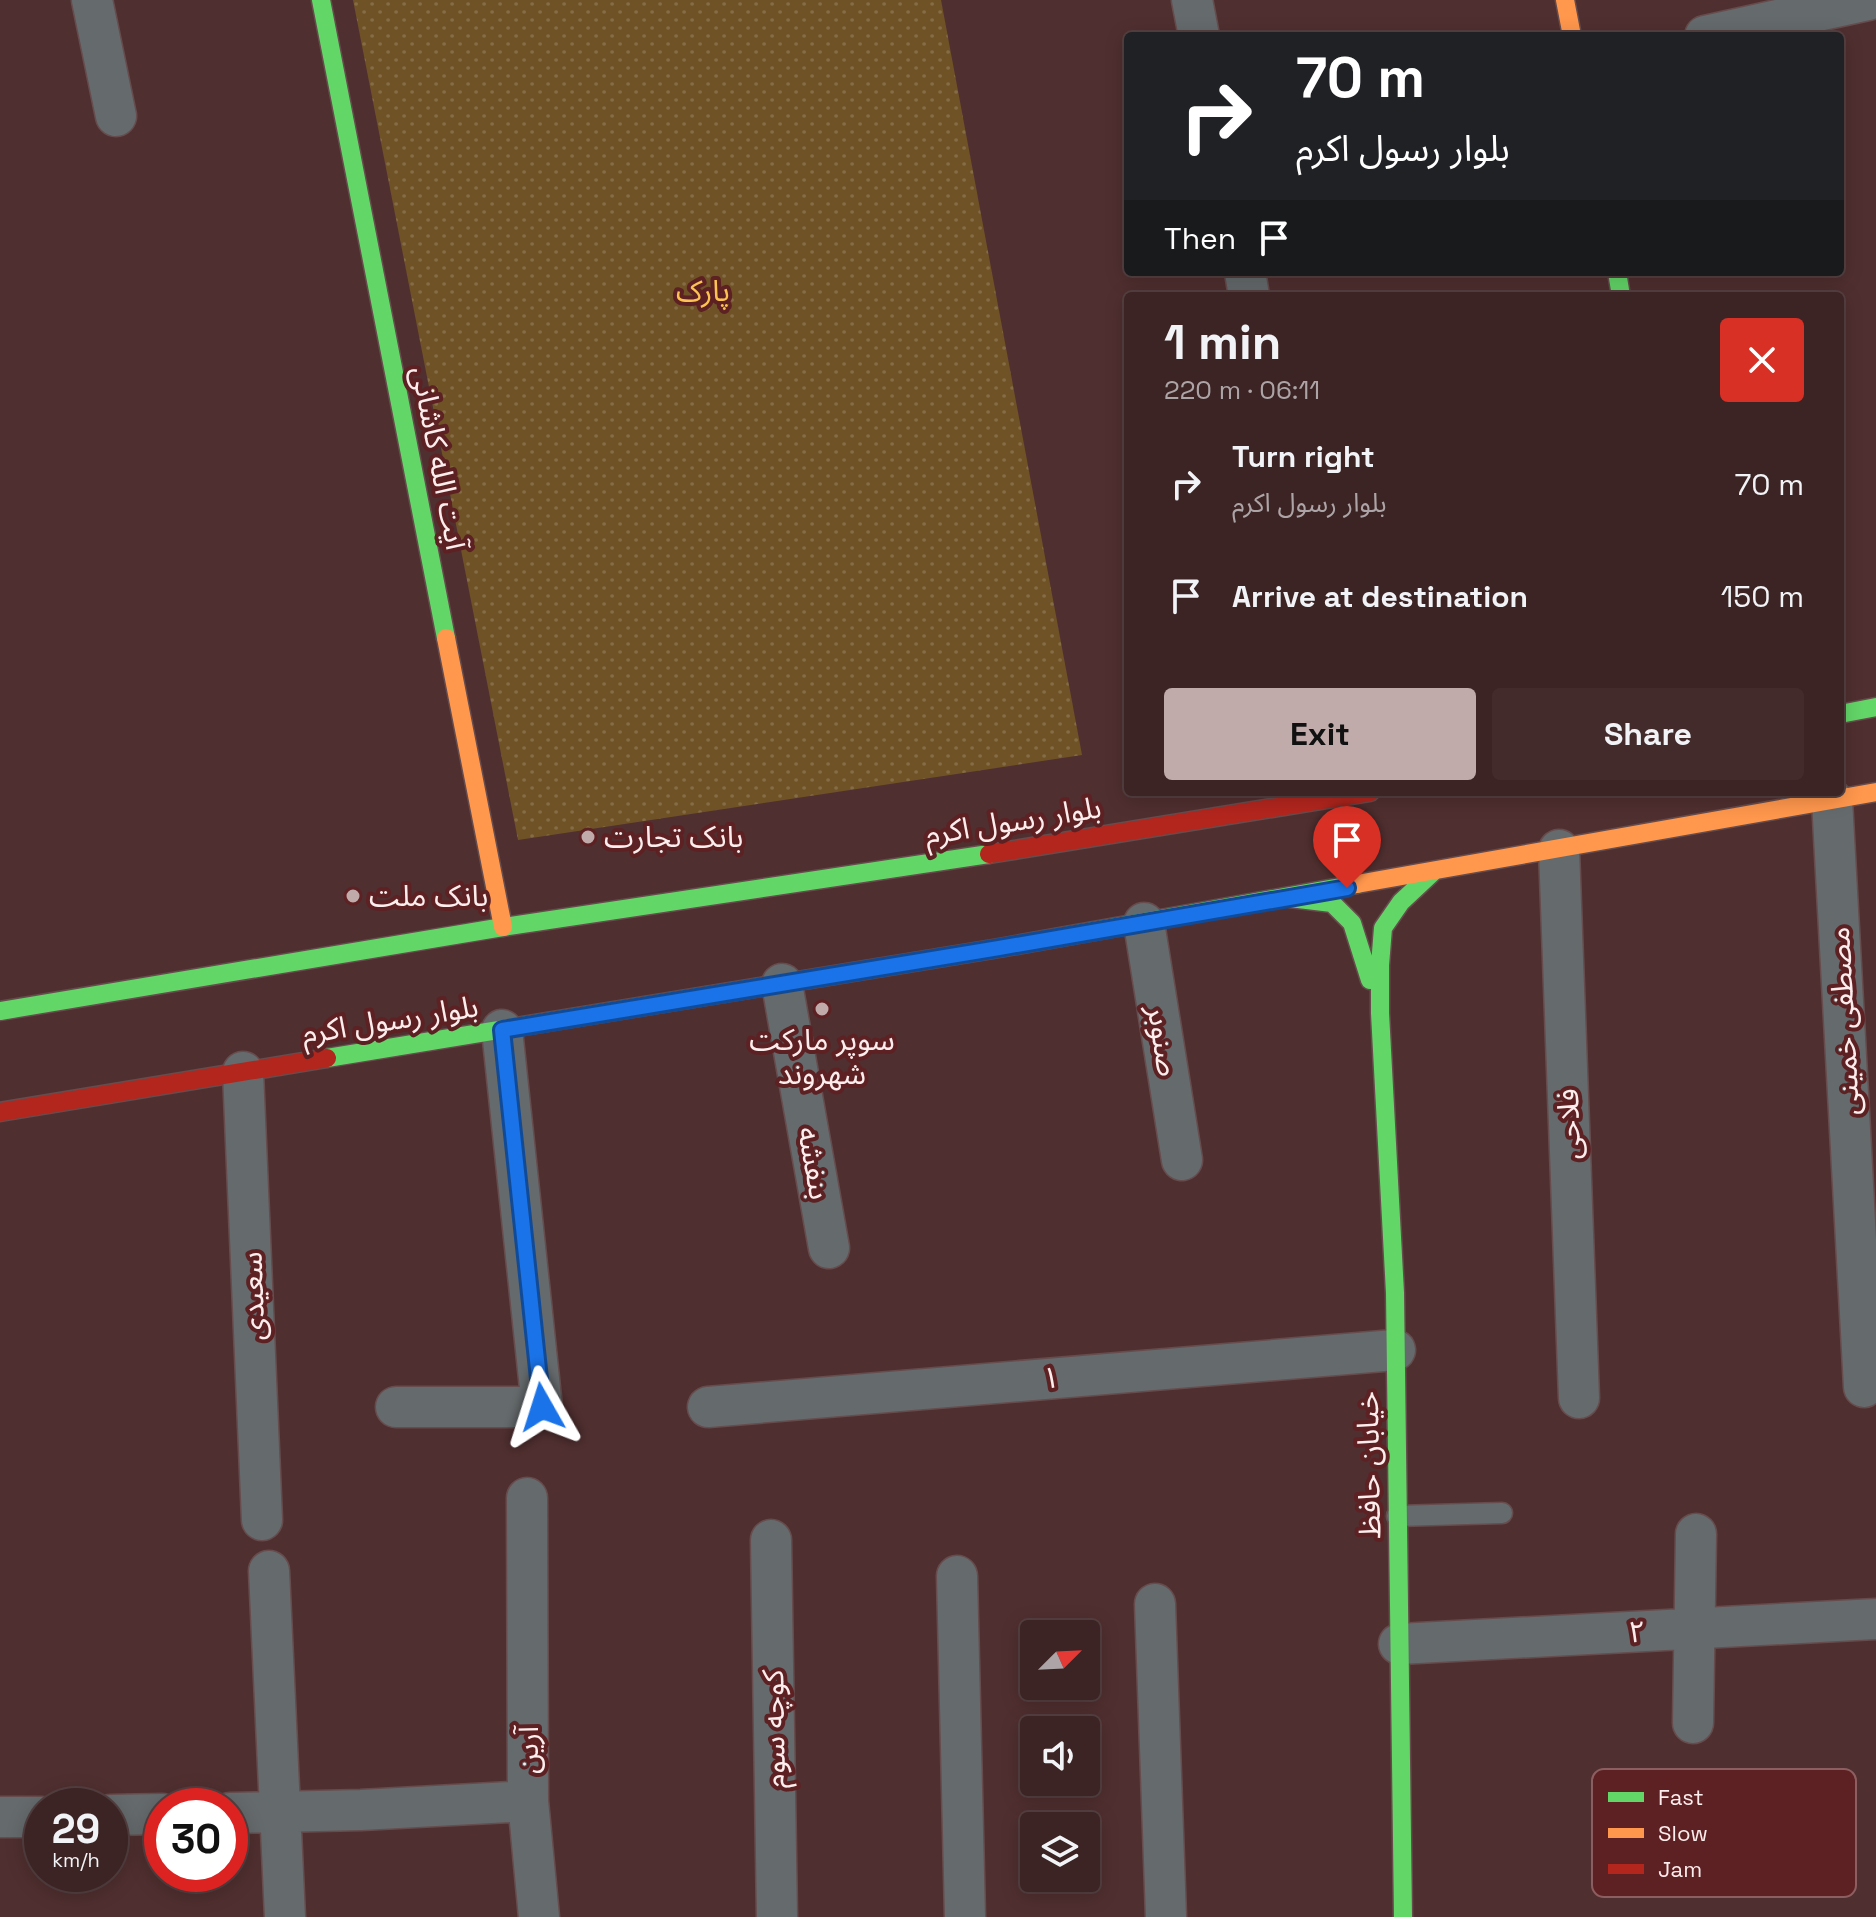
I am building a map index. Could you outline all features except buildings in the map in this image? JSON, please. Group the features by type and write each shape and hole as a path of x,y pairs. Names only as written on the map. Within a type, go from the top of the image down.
{"main road":[{"name":"آیت الله کاشانی","path":"321,0 503,927"},
{"path":"1565,0 1571,32"},
{"path":"1844,713 1876,707"},
{"name":"بلوار رسول اکرم","path":"0,1112 1144,923 1876,792"},
{"name":"بلوار رسول اکرم","path":"0,1011 503,927 1107,836 1337,796"},
{"path":"1380,1013 1383,928 1401,902 1432,873"},
{"path":"1290,898 1332,903 1352,923 1380,1013"},
{"name":"خیابان حافظ","path":"1380,1013 1395,1293 1403,1917"}],"street":[{"path":"92,0 116,116"},
{"path":"1192,0 1198,32"},
{"path":"1723,32 1868,0"},
{"name":"مصطفی خمینی","path":"1832,800 1864,1387"},
{"name":"فلاحی","path":"1559,850 1579,1398"},
{"name":"صنوبر","path":"1144,923 1182,1160"},
{"name":"بنفشه","path":"782,984 829,1248"},
{"path":"396,1407 542,1407 502,1030"},
{"name":"سعیدی","path":"243,1072 262,1520"},
{"name":"۱","path":"708,1407 1395,1350"},
{"name":"آرین","path":"248,1812 528,1801 527,1498"},
{"path":"1693,1723 1696,1534"},
{"name":"کوچه سوم","path":"771,1540 777,1917"},
{"path":"269,1571 285,1917"},
{"path":"957,1576 965,1917"},
{"path":"1155,1604 1166,1917"},
{"name":"۲","path":"1399,1644 1876,1619"},
{"path":"528,1801 539,1917"},
{"path":"0,1817 24,1817"}],"lane":[{"path":"1397,1516 1502,1513"}],"green space":[{"name":"پارک","path":"353,0 941,0 1082,755 518,840"}],"traffic: fast":[{"path":"321,0 446,638"},
{"path":"1618,276 1620,292"},
{"path":"1844,713 1876,707"},
{"path":"0,1011 503,927 989,854"},
{"path":"1403,1917 1395,1293 1380,965 1383,928 1401,902 1432,873"},
{"path":"327,1058 999,948 1357,884"},
{"path":"1290,898 1332,903 1352,923 1370,980"}],"traffic: slow":[{"path":"1565,0 1571,32"},
{"path":"446,638 503,927"},
{"path":"1357,884 1876,792"}],"traffic: jam":[{"path":"989,854 1345,796"},
{"path":"0,1112 327,1058"}],"place":[{"name":"بانک تجارت","path":"588,837"},
{"name":"بانک ملت","path":"353,896"},
{"name":"سوپر مارکت شهروند","path":"822,1009"}],"route":[{"path":"542,1407 502,1030 1347,888"}]}
